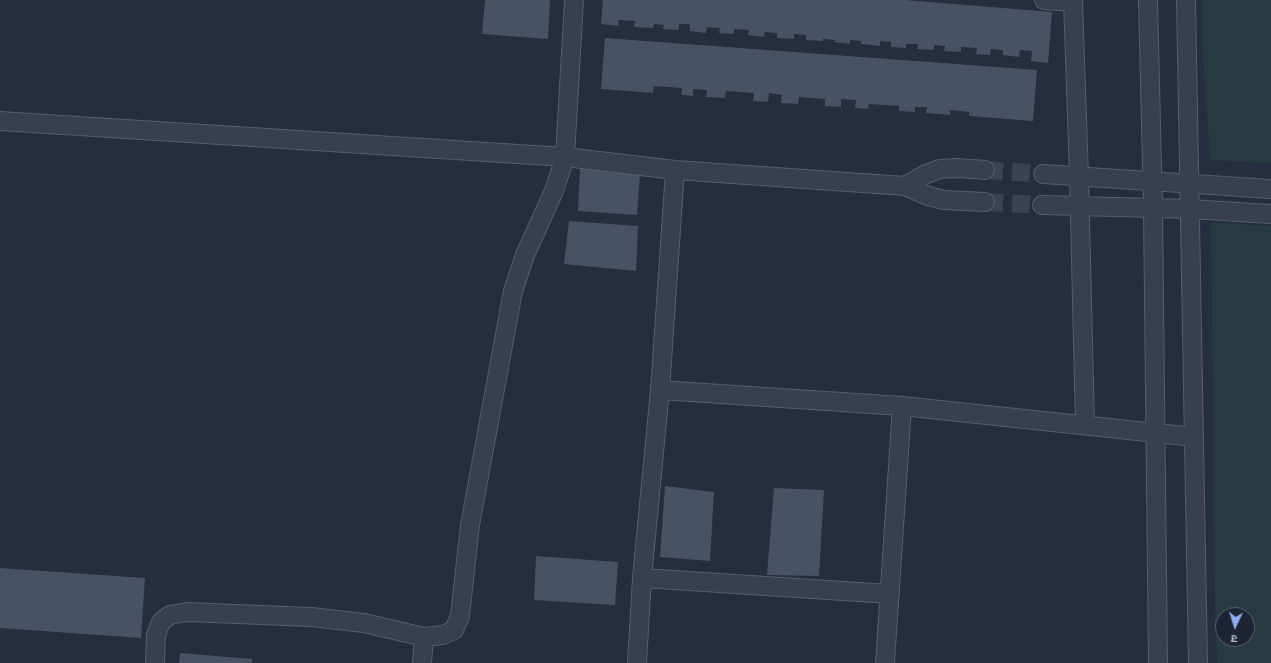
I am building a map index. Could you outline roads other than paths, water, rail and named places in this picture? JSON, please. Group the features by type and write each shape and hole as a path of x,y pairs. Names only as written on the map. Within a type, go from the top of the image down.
{"street":[{"path":"154,663 156,635 161,622 170,615 187,612 311,617 364,624 424,637 443,635 454,630 460,616 470,525 513,291 525,255 554,190 565,157 574,0"},
{"path":"1044,0 1073,1 1085,425"},
{"path":"1148,0 1153,208 1158,663"},
{"path":"1186,0 1198,663"},
{"path":"0,121 565,157 675,170 905,186 928,196 944,200 985,202"},
{"path":"905,186 926,174 940,169 957,168 985,170"},
{"path":"637,663 642,578 660,390 675,170"},
{"path":"1043,174 1271,189"},
{"path":"1042,205 1153,208 1271,214"},
{"path":"660,390 902,406 1194,437"},
{"path":"885,663 902,406"},
{"path":"642,578 890,594"},
{"path":"422,663 424,637"}],"tunnel":[{"path":"985,170 1043,174"},
{"path":"985,202 1042,205"}]}
